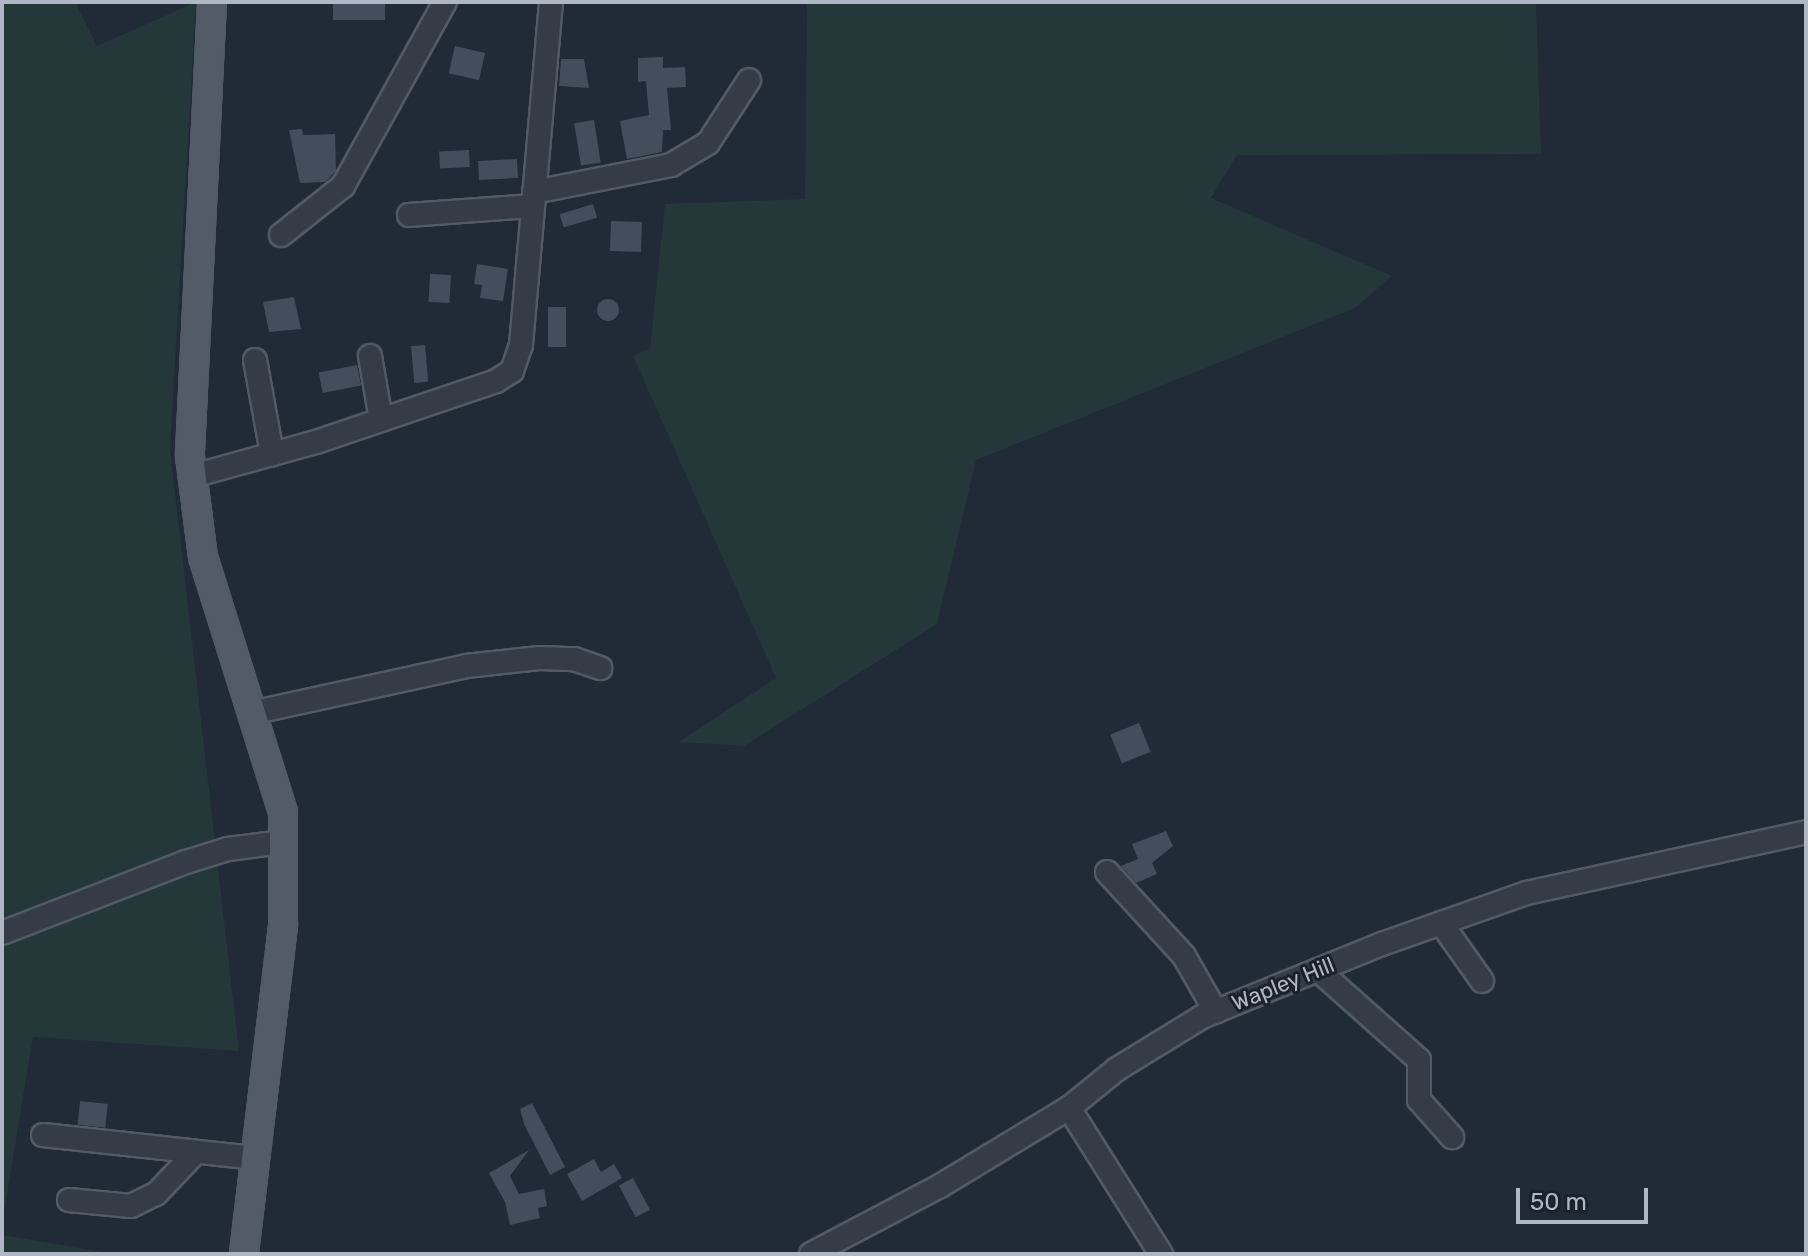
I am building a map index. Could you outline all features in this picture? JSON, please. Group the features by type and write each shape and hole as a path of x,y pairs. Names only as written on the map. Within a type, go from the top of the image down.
{"main road":[{"path":"212,2 193,476 203,557 283,813 283,926 244,1254"}],"street":[{"path":"281,235 343,186 445,2"},
{"path":"193,476 381,420 496,381 512,371 521,345 551,2"},
{"path":"409,215 534,199 671,165 708,143 749,80"},
{"path":"370,356 381,420"},
{"path":"255,360 272,454"},
{"path":"251,713 466,666 540,658 574,659 600,668"},
{"name":"Wapley Hill","path":"811,1254 844,1248 1069,1108 1117,1069 1216,1012 1318,970 1527,893 1806,832"},
{"path":"2,933 186,862 228,849 282,842"},
{"path":"1107,872 1184,956 1216,1012"},
{"path":"1441,923 1482,981"},
{"path":"1318,970 1419,1060 1419,1100 1452,1137"},
{"path":"1069,1108 1161,1254"},
{"path":"43,1135 254,1158"},
{"path":"69,1200 131,1206 156,1194 196,1152"}],"shaded area":[{"path":"2,2 75,2 97,46 196,2 170,449 239,1051 33,1037 2,1225"},
{"path":"807,2 1536,2 1541,154 1237,155 1211,198 1392,276 1355,308 976,460 937,624 744,746 679,742 776,678 633,356 650,348 665,204 805,199"},
{"path":"2,1235 114,1254 2,1254"}],"building":[{"path":"333,2 385,2 385,20 333,20"},
{"path":"455,46 485,53 479,80 449,73"},
{"path":"663,57 663,68 685,67 686,87 667,88 671,130 663,130 662,152 627,159 620,121 649,115 646,81 638,82 638,58"},
{"path":"561,59 584,59 589,88 559,86"},
{"path":"594,120 601,162 581,166 574,123"},
{"path":"302,129 303,135 335,134 336,171 325,182 300,183 289,130"},
{"path":"469,150 470,167 440,169 439,152"},
{"path":"517,159 518,178 479,180 478,161"},
{"path":"593,204 597,217 564,228 560,214"},
{"path":"611,221 642,222 641,252 610,251"},
{"path":"477,264 508,269 503,301 480,298 482,285 474,284"},
{"path":"430,274 451,275 450,303 429,302"},
{"path":"294,297 301,329 269,332 263,302"},
{"path":"608,299 616,302 619,310 616,318 608,321 600,318 597,310 600,302"},
{"path":"548,307 566,307 566,347 548,347"},
{"path":"425,345 428,382 414,383 411,346"},
{"path":"357,365 361,386 323,393 319,372"},
{"path":"1139,723 1151,752 1122,763 1110,735"},
{"path":"1166,831 1173,846 1152,863 1157,874 1136,883 1121,866 1138,859 1132,844"},
{"path":"80,1101 108,1104 105,1128 77,1125"},
{"path":"532,1103 565,1167 550,1175 524,1124 520,1109"},
{"path":"529,1150 510,1176 519,1194 544,1189 547,1206 538,1208 540,1218 510,1225 505,1202 489,1173"},
{"path":"594,1159 601,1172 614,1164 622,1178 582,1201 567,1174"},
{"path":"633,1178 650,1210 636,1217 619,1186"}]}
